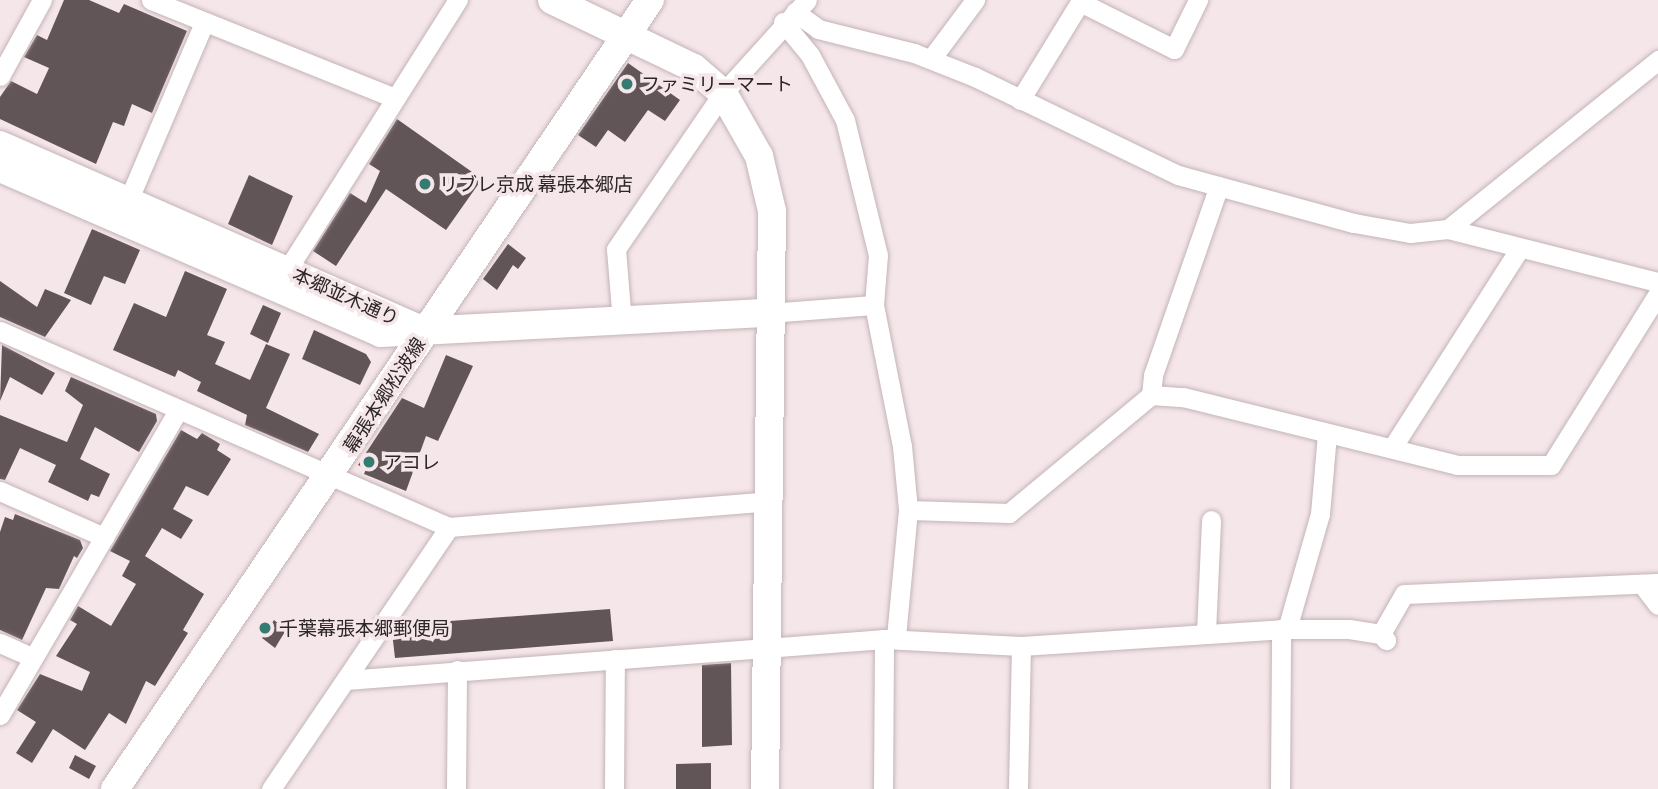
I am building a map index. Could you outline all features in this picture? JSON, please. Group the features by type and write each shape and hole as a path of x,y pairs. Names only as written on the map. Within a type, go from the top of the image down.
{"street":[{"path":"0,76 42,0"},
{"path":"151,0 396,98"},
{"path":"287,270 458,0"},
{"path":"552,0 626,33 694,68 723,93 759,156 772,211 768,313 769,501 765,789"},
{"name":"幕張本郷松波線","path":"115,789 331,475 650,0"},
{"path":"932,59 975,0"},
{"path":"1020,100 1080,2 1174,49 1198,0"},
{"path":"795,11 818,29 932,59 1129,154 1219,186 1354,223 1410,233 1448,229 1658,282"},
{"path":"622,322 616,249 723,93 795,11"},
{"path":"795,11 810,55 845,120 878,255 874,305 902,446 908,510 890,639 883,789"},
{"path":"128,201 204,23"},
{"path":"1448,229 1658,60"},
{"name":"本郷並木通り","path":"0,145 425,332"},
{"name":"本郷並木通り","path":"0,167 381,333 425,332"},
{"path":"1151,396 1153,375 1219,186"},
{"path":"1392,448 1520,248"},
{"path":"908,510 1009,513 1151,396 1184,397 1457,465 1551,464 1658,294"},
{"path":"425,332 874,305"},
{"path":"0,331 449,527 769,501"},
{"path":"0,715 178,410"},
{"path":"1280,789 1284,629 1320,514 1327,433"},
{"path":"0,491 104,537"},
{"path":"1206,632 1211,520"},
{"path":"271,789 449,527"},
{"path":"346,680 766,646 890,639 1021,646 1284,629 1384,637 1404,594 1650,584 1658,605"},
{"path":"0,643 33,658"},
{"path":"1018,789 1021,646"},
{"path":"614,789 615,659"},
{"path":"456,789 457,670"}],"building":[{"path":"64,0 89,0 119,13 124,4 187,31 152,113 132,104 124,126 113,122 96,164 0,119 0,97 11,81 37,94 49,68 24,57 37,35 47,40"},
{"path":"628,63 680,100 665,121 648,110 625,142 608,130 596,147 578,135"},
{"path":"397,119 482,179 446,230 386,189 336,266 313,251 350,193 366,203 380,171 369,164"},
{"path":"249,175 293,196 272,245 228,224"},
{"path":"92,229 140,250 125,284 104,276 91,305 64,293"},
{"path":"508,244 526,258 518,269 513,265 497,290 483,279"},
{"path":"185,271 227,289 207,335 225,342 215,364 250,380 266,344 290,354 266,408 319,434 308,452 245,425 247,415 197,391 201,382 178,370 175,377 113,350 134,303 166,317"},
{"path":"0,281 37,307 45,289 71,300 45,337 0,317"},
{"path":"263,305 281,313 268,343 250,334"},
{"path":"314,330 366,354 371,362 360,385 302,359"},
{"path":"2,345 55,373 42,395 10,377 0,401"},
{"path":"446,355 473,366 438,441 426,436 406,491 364,474 366,469 358,465 402,398 424,408"},
{"path":"71,377 156,414 157,421 139,452 95,427 80,459 110,474 99,497 91,494 88,501 48,482 56,465 20,448 5,480 0,479 0,415 67,442 83,405 65,391"},
{"path":"181,430 197,439 202,433 220,444 217,450 231,459 208,496 186,486 173,509 193,520 181,539 162,528 145,556 204,594 183,630 188,633 155,686 146,681 126,724 109,713 85,750 53,729 32,763 16,753 36,722 17,710 40,674 82,691 90,672 56,656 77,624 70,620 78,606 111,626 136,584 122,576 130,561 110,551"},
{"path":"15,514 80,540 83,548 77,558 74,556 59,589 46,588 22,640 0,630 0,532 5,517 13,520"},
{"path":"610,609 613,641 395,658 392,632 397,625"},
{"path":"274,620 286,630 275,648 262,638"},
{"path":"731,663 732,745 702,747 702,665"},
{"path":"75,755 96,766 89,779 69,768"},
{"path":"711,763 711,789 676,789 676,764"}],"place":[{"name":"ファミリーマート","path":"627,84"},
{"name":"リブレ京成 幕張本郷店","path":"425,184"},
{"name":"アコレ","path":"369,462"},
{"name":"千葉幕張本郷郵便局","path":"265,628"}]}
